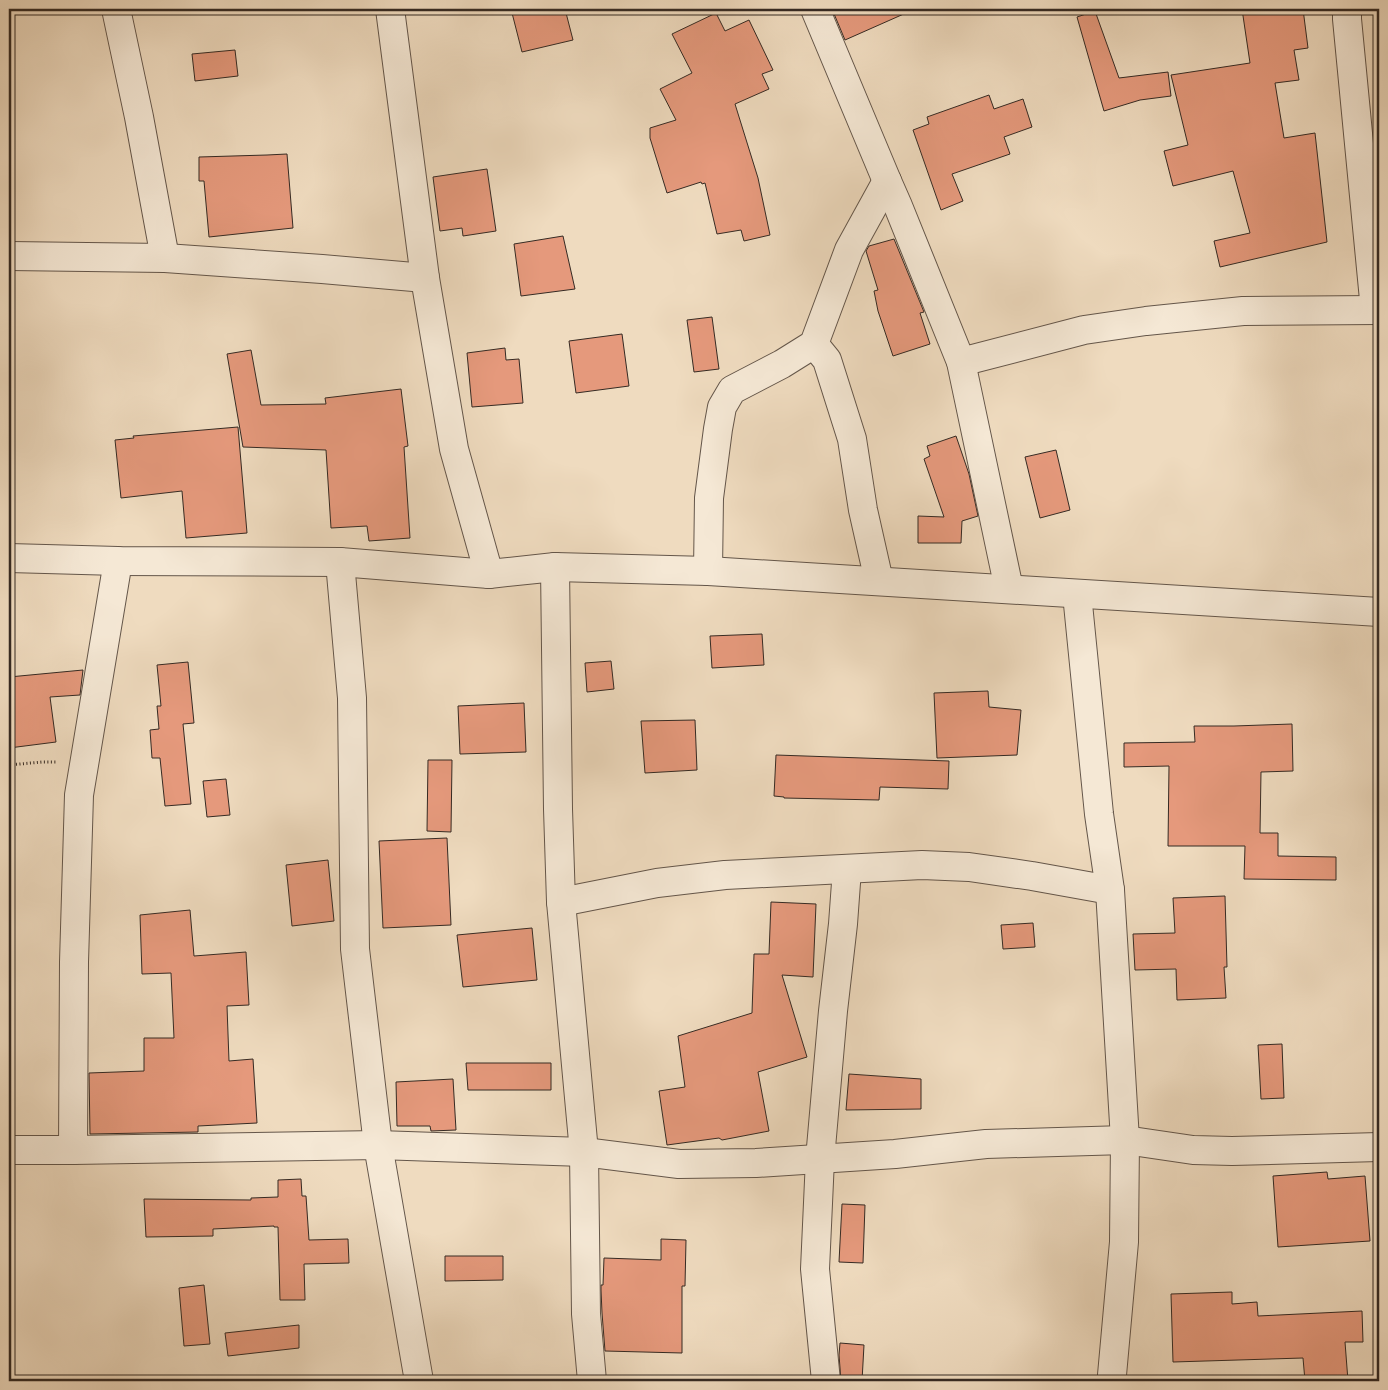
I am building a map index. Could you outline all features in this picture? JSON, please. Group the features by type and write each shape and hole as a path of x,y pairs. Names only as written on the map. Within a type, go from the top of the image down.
{"street":[{"path":"116,9 139,117 165,258"},
{"path":"390,9 425,278 454,449 489,574"},
{"path":"815,9 961,362 1009,589"},
{"path":"961,362 1084,330 1146,321 1242,311 1377,310 1347,9"},
{"path":"708,571 709,498 722,407 732,390 782,364 814,344 849,250 886,181"},
{"path":"9,256 165,258 425,278"},
{"path":"814,344 828,360 852,439 863,510 879,581"},
{"path":"9,558 118,561 340,562 489,574 555,567 708,571 1379,612"},
{"path":"73,1150 74,962 79,795 118,561"},
{"path":"340,562 352,698 355,949 378,1145 419,1381"},
{"path":"555,567 561,902 584,1152 586,1314 592,1381"},
{"path":"1077,594 1099,814 1110,890 1126,1140 1124,1242 1112,1375 1114,1381"},
{"path":"561,902 657,883 725,875 922,865 969,867 1110,890"},
{"path":"826,1381 816,1269 820,1159 832,1011 843,924 847,869"},
{"path":"9,1150 378,1145 584,1152 679,1164 756,1163 820,1159 895,1154 986,1144 1126,1140 1194,1150 1232,1151 1379,1147"}],"path":[{"path":"9,765 42,762 84,762"}],"building":[{"path":"511,9 565,9 573,40 522,52"},
{"path":"832,9 915,9 845,40"},
{"path":"1242,9 1303,9 1308,48 1294,50 1299,80 1275,83 1284,138 1315,133 1327,242 1220,267 1214,241 1250,233 1233,171 1173,186 1164,151 1188,145 1171,75 1250,63"},
{"path":"1095,11 1119,78 1168,72 1171,96 1140,100 1104,111 1077,17"},
{"path":"716,13 725,31 749,20 773,70 762,74 769,89 735,104 758,178 770,235 744,241 741,230 717,234 705,183 702,184 701,182 667,193 650,138 650,128 676,120 660,89 692,73 672,34"},
{"path":"235,50 238,76 195,81 192,54"},
{"path":"989,95 994,109 1023,99 1032,127 1004,137 1010,154 952,174 963,201 941,210 913,130 929,124 927,117"},
{"path":"287,154 293,228 209,237 204,181 199,181 199,157"},
{"path":"487,169 496,231 463,236 462,228 440,231 433,177"},
{"path":"563,236 575,289 521,296 514,244"},
{"path":"894,239 924,312 920,313 930,344 893,356 878,311 874,291 878,290 866,251 869,246"},
{"path":"712,317 719,369 694,372 687,320"},
{"path":"622,334 629,386 576,393 569,341"},
{"path":"505,348 506,360 519,359 523,403 472,407 467,353"},
{"path":"251,350 261,405 326,404 325,398 401,389 408,446 404,447 410,538 369,541 367,526 331,528 326,450 243,447 227,354"},
{"path":"238,427 247,533 186,538 182,491 121,498 115,440 134,438 133,436"},
{"path":"956,436 969,474 978,516 962,521 961,543 918,543 918,516 944,517 924,459 930,456 927,446"},
{"path":"1056,450 1070,510 1040,518 1025,457"},
{"path":"762,634 764,665 712,668 710,636"},
{"path":"611,661 614,689 587,692 585,663"},
{"path":"188,662 194,723 183,724 191,804 165,806 160,758 152,758 150,730 159,729 157,706 161,706 157,665"},
{"path":"83,670 80,695 50,697 56,742 9,748 9,677"},
{"path":"988,691 989,707 1021,710 1017,755 937,758 934,693"},
{"path":"524,703 526,752 460,754 458,706"},
{"path":"695,720 697,770 645,773 641,721"},
{"path":"1292,724 1293,771 1261,772 1260,833 1278,833 1278,856 1336,857 1336,880 1244,879 1245,846 1168,846 1169,766 1124,767 1124,743 1195,742 1194,726"},
{"path":"776,755 949,761 948,789 880,787 879,800 784,798 774,796"},
{"path":"428,760 452,760 451,832 427,831"},
{"path":"226,779 230,815 207,817 203,781"},
{"path":"447,838 451,925 383,928 379,841"},
{"path":"328,860 334,921 292,926 286,865"},
{"path":"1225,896 1227,967 1224,967 1226,998 1177,1000 1176,969 1135,970 1133,934 1175,933 1173,898"},
{"path":"771,902 816,904 813,977 782,975 807,1057 758,1072 769,1131 722,1140 719,1138 667,1145 659,1091 685,1087 678,1036 752,1013 754,954 769,954"},
{"path":"190,910 194,956 246,952 249,1005 227,1006 229,1061 253,1059 257,1123 198,1126 198,1132 90,1134 89,1073 144,1071 144,1038 174,1038 171,973 142,974 140,915"},
{"path":"1033,923 1035,947 1003,949 1001,925"},
{"path":"532,928 537,980 463,987 457,935"},
{"path":"1282,1044 1284,1098 1261,1099 1258,1045"},
{"path":"466,1063 551,1063 551,1090 468,1090"},
{"path":"849,1074 921,1079 921,1109 846,1110"},
{"path":"453,1079 456,1130 431,1131 430,1126 397,1126 396,1082"},
{"path":"1327,1172 1328,1179 1365,1176 1370,1241 1278,1247 1273,1176"},
{"path":"301,1179 302,1196 306,1196 309,1240 348,1239 349,1263 304,1264 305,1300 280,1300 278,1227 213,1229 213,1236 146,1237 144,1199 251,1200 251,1198 278,1197 278,1180"},
{"path":"842,1204 865,1205 863,1263 839,1262"},
{"path":"661,1239 686,1240 685,1286 682,1286 682,1353 605,1351 601,1290 601,1285 603,1285 604,1258 661,1260"},
{"path":"445,1256 503,1256 503,1280 445,1281"},
{"path":"204,1285 210,1344 184,1346 179,1288"},
{"path":"1232,1292 1232,1304 1257,1302 1258,1316 1362,1311 1363,1342 1345,1342 1348,1381 1305,1381 1303,1358 1173,1362 1171,1294"},
{"path":"299,1325 299,1348 228,1356 225,1333"},
{"path":"840,1343 864,1345 862,1381 841,1381"}]}
